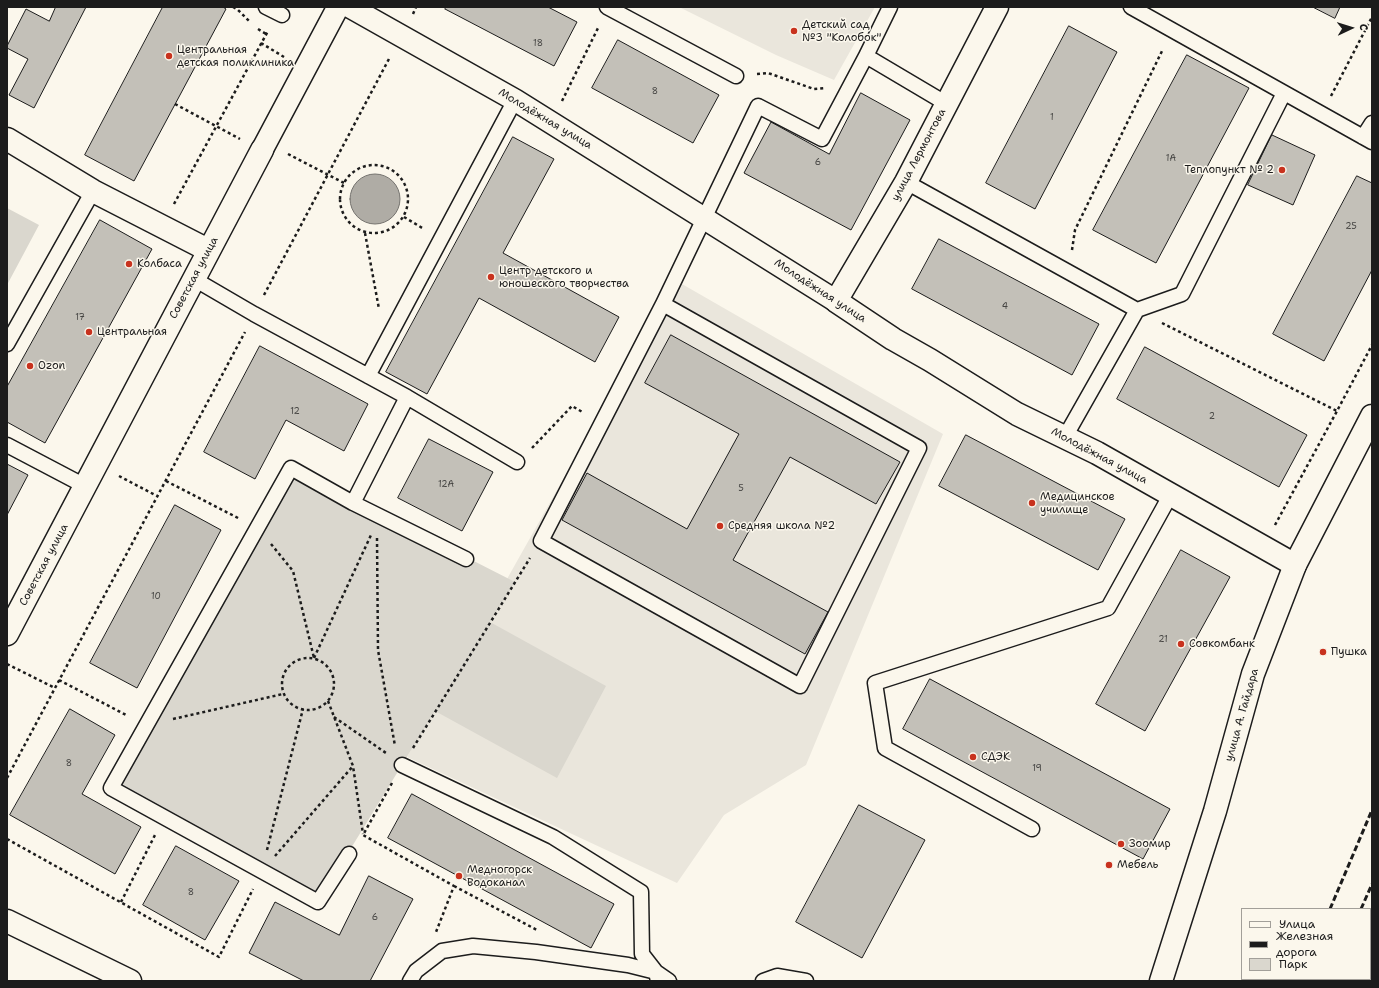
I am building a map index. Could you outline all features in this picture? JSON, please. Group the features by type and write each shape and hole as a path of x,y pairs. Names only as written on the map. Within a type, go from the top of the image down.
{"street":[{"name":"Советская улица","path":"7,634 208,250 338,7"},
{"name":"Молодёжная улица","path":"350,7 515,100 836,301 893,339 1018,414 1097,453 1295,565"},
{"name":"улица Лермонтова","path":"836,301 906,182 997,7"},
{"path":"7,139 93,191 208,250"},
{"name":"улица А. Гайдара","path":"1162,981 1215,811 1253,674 1295,565 1372,416"},
{"path":"7,921 130,981"}],"lane":[{"path":"266,7 282,15"},
{"path":"608,7 736,76"},
{"path":"663,304 919,448 800,686 541,541 663,304 758,106 822,139 851,86 890,7"},
{"path":"1131,7 1367,139 1372,123"},
{"path":"866,56 947,104"},
{"path":"1064,437 1137,310 1182,294 1284,93"},
{"path":"368,376 515,100"},
{"path":"906,182 1137,310"},
{"path":"7,344 93,191"},
{"path":"194,279 254,314 408,397 517,462"},
{"path":"353,503 408,397"},
{"path":"7,445 85,486"},
{"path":"349,854 318,902 111,788 291,468 353,503 377,519 466,559"},
{"path":"1032,829 885,748 875,683 1108,608 1171,494"},
{"path":"400,763 553,837 641,892 642,954 657,977"},
{"path":"410,981 416,971 442,951 474,946 536,952 628,965 669,981"},
{"path":"763,981 777,976 806,981"}],"path":[{"path":"7,778 166,481 416,7"},
{"path":"552,123 608,7"},
{"path":"1322,114 1372,16"},
{"path":"1068,272 1075,230 1173,30"},
{"path":"162,226 266,34"},
{"path":"736,76 768,73 814,89 851,86"},
{"path":"175,104 216,126 264,146 328,175 344,184"},
{"path":"378,165 389,168 398,175 405,184 408,195 408,206 404,217 396,226 387,231 376,234 365,233 355,228 347,221 341,211 339,199 341,188 347,178 356,170 366,166 378,165"},
{"path":"365,233 386,343"},
{"path":"1137,310 1337,411"},
{"path":"1263,547 1372,345"},
{"path":"531,449 572,406 601,422"},
{"path":"96,465 157,496"},
{"path":"166,481 258,528 293,571 314,658"},
{"path":"377,519 378,650 400,763"},
{"path":"314,658 377,519"},
{"path":"363,835 400,763 541,541"},
{"path":"306,657 314,658 322,661 328,667 334,684 328,701 320,707 312,710 303,710 294,706 288,701 281,686 282,678 285,670 291,663 306,657"},
{"path":"7,664 55,688"},
{"path":"59,680 146,726 284,694"},
{"path":"328,701 353,766 363,835"},
{"path":"7,839 219,957 262,871 303,710"},
{"path":"334,717 400,763"},
{"path":"262,871 353,766"},
{"path":"121,902 165,818"},
{"path":"363,835 537,931"},
{"path":"435,933 454,886"}],"shaded area":[{"name":"Детский сад №3 \"Колобок\"","path":"679,7 875,7 834,80 776,55"},
{"path":"370,174 380,174 393,181 400,194 400,204 393,217 380,224 370,224 361,220 354,213 350,204 350,194 354,185 361,178"},
{"name":"Средняя школа №2","path":"675,280 943,434 806,765 724,815 677,883 407,757"}],"green space":[{"path":"7,208 39,225 7,285"},
{"path":"291,468 515,582 490,622 606,686 557,778 435,711 318,902 111,788"}],"building":[{"path":"56,7 86,7 34,108 9,95 28,59 7,48 7,46 26,9 49,21"},
{"name":"Центральная детская поликлиника","path":"163,7 223,7 226,9 134,181 85,155"},
{"path":"447,7 548,7 577,22 554,66 445,9"},
{"path":"1313,7 1340,7 1335,18"},
{"path":"1069,26 1117,52 1035,209 986,183"},
{"path":"618,40 719,95 693,143 592,88"},
{"path":"1187,55 1249,88 1156,263 1093,230"},
{"path":"861,93 910,120 851,230 744,173 771,122 829,154"},
{"name":"Теплопункт № 2","path":"1272,135 1315,155 1293,205 1248,185"},
{"name":"Центр детского и юношеского творчества","path":"513,137 554,159 503,253 619,317 595,362 479,298 427,394 386,372"},
{"path":"1357,176 1372,183 1372,270 1324,361 1273,334"},
{"path":"100,220 152,249 45,443 7,422 7,387"},
{"path":"939,239 1099,324 1072,375 912,289"},
{"path":"671,335 900,462 876,504 790,457 733,560 828,612 805,654 562,520 587,473 687,529 739,434 645,383"},
{"path":"260,346 368,404 344,451 286,420 255,479 204,452"},
{"path":"1145,347 1307,435 1279,487 1117,399"},
{"name":"Медицинское училище","path":"966,435 1125,519 1098,570 939,486"},
{"path":"429,439 493,472 462,531 398,498"},
{"path":"7,464 28,475 7,515"},
{"path":"175,505 221,530 137,688 90,663"},
{"path":"1181,550 1230,577 1145,731 1096,704"},
{"path":"930,679 1170,809 1143,859 903,729"},
{"path":"70,709 115,735 82,794 141,827 115,874 10,815"},
{"path":"412,794 614,904 591,948 388,838"},
{"path":"859,805 925,840 862,958 796,922"},
{"path":"176,846 239,881 205,940 143,905"},
{"path":"369,876 413,899 370,981 304,981 249,953 275,902 339,935"}],"railway":[{"path":"1330,908 1372,810"},
{"path":"1361,908 1372,884"}],"place":[{"name":"Детский сад №3 \"Колобок\"","path":"794,31"},
{"name":"Центральная детская поликлиника","path":"169,56"},
{"name":"Теплопункт № 2","path":"1282,170"},
{"name":"Колбаса","path":"129,264"},
{"name":"Центр детского и юношеского творчества","path":"491,277"},
{"name":"Центральная","path":"89,332"},
{"name":"Ozon","path":"30,366"},
{"name":"Медицинское училище","path":"1032,503"},
{"name":"Средняя школа №2","path":"720,526"},
{"name":"Совкомбанк","path":"1181,644"},
{"name":"Пушка","path":"1323,652"},
{"name":"СДЭК","path":"973,757"},
{"name":"Зоомир","path":"1121,844"},
{"name":"Мебель","path":"1109,865"},
{"name":"Медногорск Водоканал","path":"459,876"}]}
